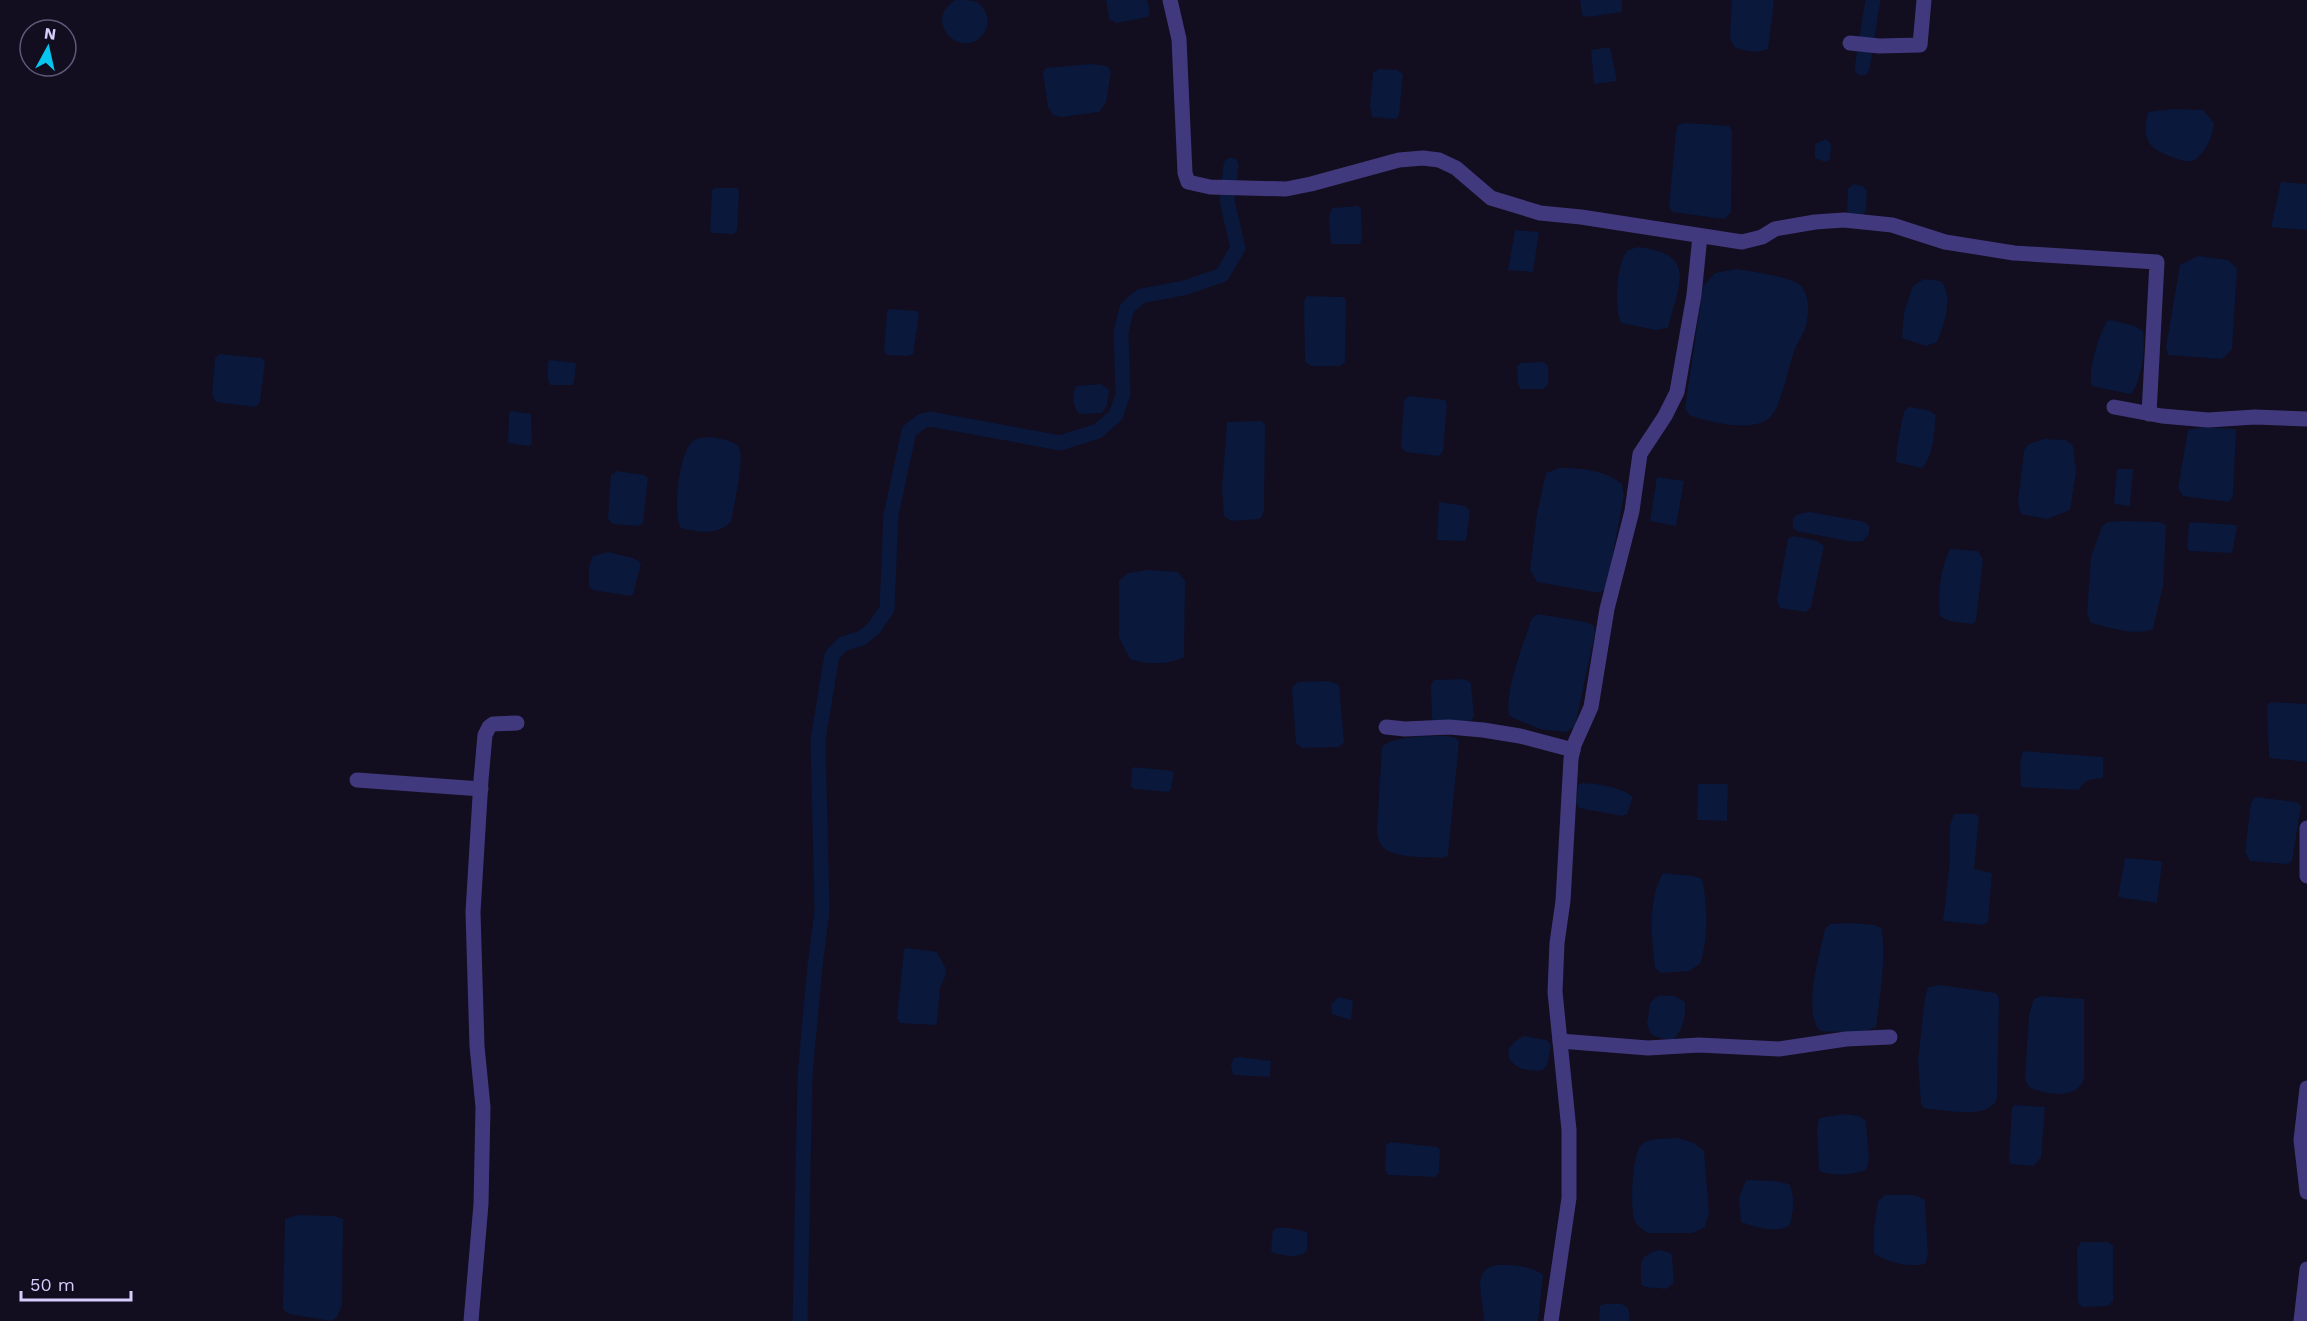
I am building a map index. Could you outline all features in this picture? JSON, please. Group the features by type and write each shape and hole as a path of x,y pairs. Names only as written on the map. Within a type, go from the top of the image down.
{"street":[{"path":"1170,0 1179,39 1185,173 1188,182 1210,187 1286,189 1399,160 1423,158 1439,160 1456,168 1491,198 1509,205 1540,213 1581,217 1742,242 1762,237 1775,229 1844,220 1892,225 1945,242 2014,253 2157,262 2150,414"},
{"path":"1850,43 1879,46 1920,45 1924,0"},
{"path":"1551,1321 1569,1198 1569,1130 1555,992 1573,750 1591,707 1607,609 1632,511 1640,454 1665,416 1677,392 1694,295 1700,236"},
{"path":"2114,407 2150,414 2208,420 2256,417 2307,419"},
{"path":"471,1321 480,1216 483,1107 477,1046 473,912 485,735 493,724 517,723"},
{"path":"1386,727 1405,729 1449,726 1483,730 1520,736 1573,750"},
{"path":"357,780 481,789"},
{"path":"2307,828 2307,876"},
{"path":"1560,1041 1648,1048 1699,1045 1779,1049 1845,1039 1890,1037"},
{"path":"2307,1088 2301,1140 2307,1192"},
{"path":"2301,1321 2307,1269"}],"water":[{"path":"956,0 975,1 985,10 988,24 984,33 975,41 966,43 956,41 944,27 942,18 946,8"},
{"path":"1106,0 1147,0 1150,11 1148,17 1116,23 1109,19"},
{"path":"1580,0 1622,0 1622,12 1587,17 1582,15"},
{"path":"1732,0 1774,0 1768,49 1751,51 1734,47 1730,38"},
{"path":"1610,47 1617,81 1594,84 1591,50"},
{"path":"1091,64 1107,66 1111,71 1106,103 1099,112 1061,117 1053,115 1048,107 1043,72 1046,68"},
{"path":"1379,69 1397,70 1403,74 1399,115 1396,119 1372,117 1370,106 1373,73"},
{"path":"2173,109 2203,110 2214,123 2208,143 2195,160 2186,161 2164,154 2148,141 2146,121 2148,112"},
{"path":"1685,123 1729,126 1732,131 1731,212 1725,219 1672,212 1669,206 1676,132 1678,125"},
{"path":"1826,139 1831,144 1830,159 1825,162 1815,158 1815,144"},
{"path":"2281,182 2307,184 2307,230 2271,227"},
{"path":"1853,184 1863,186 1867,191 1866,210 1862,216 1850,216 1847,211 1848,189"},
{"path":"738,188 737,230 734,234 712,233 710,229 712,190"},
{"path":"1358,206 1361,209 1362,239 1360,244 1331,244 1329,217 1332,208"},
{"path":"1515,230 1539,232 1533,272 1508,270"},
{"path":"1638,247 1657,251 1670,257 1677,264 1680,274 1679,285 1668,328 1656,330 1621,323 1617,296 1621,264 1628,250"},
{"path":"2198,256 2228,260 2237,268 2232,349 2222,359 2168,355 2166,347 2180,265"},
{"path":"1737,269 1795,282 1803,288 1808,301 1805,328 1795,349 1778,405 1769,418 1752,425 1730,425 1707,421 1689,415 1685,408 1703,286 1715,273"},
{"path":"1924,279 1941,281 1947,295 1945,320 1937,342 1926,346 1902,338 1904,312 1913,286"},
{"path":"1307,296 1343,297 1346,300 1345,362 1340,366 1311,366 1305,362 1304,301"},
{"path":"889,309 917,311 919,315 913,354 887,355 884,351"},
{"path":"2107,321 2135,326 2143,331 2142,365 2137,383 2130,394 2092,386 2091,371 2097,344"},
{"path":"220,354 261,358 265,361 260,403 255,407 216,402 212,395 215,358"},
{"path":"550,360 576,363 572,385 550,385 548,362"},
{"path":"1543,362 1548,365 1548,384 1544,389 1521,389 1518,384 1517,366 1521,363"},
{"path":"1101,384 1109,390 1107,405 1102,413 1079,414 1073,400 1076,386"},
{"path":"1409,396 1445,400 1447,404 1443,451 1439,456 1406,452 1401,447 1404,400"},
{"path":"1909,407 1928,410 1936,415 1931,450 1922,468 1896,462 1904,411"},
{"path":"511,411 531,414 532,443 529,446 508,443 509,413"},
{"path":"1261,421 1265,425 1264,512 1260,519 1231,521 1224,516 1222,488 1227,422"},
{"path":"2203,427 2236,429 2233,496 2229,502 2183,496 2178,488 2188,430"},
{"path":"711,437 733,442 740,451 740,471 731,522 713,531 700,532 681,528 678,520 677,497 684,457 693,441"},
{"path":"2044,439 2066,440 2073,446 2076,472 2070,510 2047,519 2021,514 2018,502 2024,450 2029,444"},
{"path":"1559,468 1592,471 1615,479 1622,484 1624,495 1607,586 1600,593 1537,582 1530,570 1537,513 1546,473"},
{"path":"2117,469 2133,469 2130,506 2114,504"},
{"path":"617,471 644,475 648,478 643,523 639,526 613,524 608,519 611,475"},
{"path":"1657,477 1684,481 1676,526 1650,521"},
{"path":"1439,502 1465,506 1470,510 1466,541 1437,540"},
{"path":"1810,512 1865,522 1869,526 1869,534 1863,541 1853,542 1797,531 1793,528 1793,518 1798,514"},
{"path":"2108,522 2160,522 2166,525 2163,586 2153,629 2146,631 2122,630 2091,623 2087,614 2091,557 2102,526"},
{"path":"2191,522 2236,525 2232,553 2190,551 2187,548"},
{"path":"1794,536 1817,541 1824,546 1811,607 1806,612 1780,608 1777,600 1788,539"},
{"path":"1950,549 1978,551 1983,560 1976,620 1973,624 1949,621 1940,616 1940,581"},
{"path":"608,552 633,558 641,563 631,596 593,590 589,586 589,567 593,556"},
{"path":"1148,570 1178,572 1185,581 1184,657 1178,660 1157,663 1130,659 1119,637 1119,581 1128,573"},
{"path":"1538,614 1586,622 1594,626 1595,633 1575,726 1566,732 1540,729 1509,716 1509,694 1516,667 1532,618"},
{"path":"1465,679 1471,683 1474,717 1469,722 1436,723 1432,718 1431,685 1434,680"},
{"path":"1329,681 1339,685 1344,742 1339,747 1302,748 1296,743 1292,688 1298,682"},
{"path":"2271,702 2307,704 2307,762 2269,758 2267,705"},
{"path":"1449,736 1456,738 1459,742 1448,855 1443,858 1395,854 1381,844 1377,830 1382,747 1387,743 1404,738"},
{"path":"2023,751 2103,757 2103,778 2089,780 2079,790 2021,787 2020,762"},
{"path":"1134,767 1172,771 1174,773 1171,790 1168,792 1134,789 1131,786"},
{"path":"1582,783 1615,788 1633,797 1627,814 1622,816 1579,808 1576,803 1578,785"},
{"path":"1698,784 1728,784 1727,821 1697,820"},
{"path":"2255,797 2297,802 2301,806 2292,861 2287,864 2250,861 2245,852 2251,803"},
{"path":"1954,814 1976,814 1979,817 1974,869 1992,873 1988,922 1983,925 1943,921 1950,861 1950,825"},
{"path":"2125,858 2162,863 2157,903 2118,897"},
{"path":"1663,873 1702,879 1706,911 1705,943 1700,964 1689,971 1661,973 1655,968 1652,932 1653,907"},
{"path":"1830,924 1875,925 1882,929 1883,965 1876,1027 1860,1033 1820,1031 1812,1010 1812,996 1825,929"},
{"path":"906,948 937,952 946,969 940,987 937,1023 934,1025 900,1023 897,1018"},
{"path":"1940,985 1996,993 1999,998 1997,1099 1985,1110 1957,1112 1924,1108 1921,1104 1918,1060 1925,998 1928,987"},
{"path":"1658,996 1675,996 1685,1002 1683,1022 1674,1039 1652,1035 1647,1025 1650,1003"},
{"path":"2041,996 2084,999 2084,1079 2075,1091 2060,1094 2036,1090 2029,1087 2025,1079 2029,1014 2034,999"},
{"path":"1339,997 1353,1001 1351,1020 1332,1014 1331,1004"},
{"path":"1524,1036 1546,1040 1551,1045 1547,1065 1543,1070 1523,1069 1511,1061 1508,1055 1509,1048"},
{"path":"1234,1058 1271,1061 1270,1077 1233,1075 1231,1065"},
{"path":"2015,1105 2045,1107 2041,1157 2034,1166 2011,1164 2009,1160 2012,1108"},
{"path":"1845,1114 1859,1116 1866,1121 1869,1160 1866,1170 1844,1174 1821,1172 1817,1130 1819,1118"},
{"path":"1678,1138 1694,1143 1704,1151 1709,1213 1705,1227 1693,1233 1647,1233 1636,1223 1634,1217 1632,1196 1635,1159 1638,1150 1645,1142"},
{"path":"1391,1142 1437,1147 1440,1150 1439,1173 1435,1177 1388,1175 1385,1170 1386,1145"},
{"path":"1746,1180 1789,1184 1793,1199 1790,1225 1772,1229 1759,1228 1741,1222 1739,1198"},
{"path":"1885,1195 1915,1195 1925,1200 1928,1255 1925,1264 1898,1263 1874,1253 1874,1228 1878,1201"},
{"path":"297,1215 334,1216 343,1219 342,1305 337,1317 331,1321 289,1314 283,1309 285,1219"},
{"path":"1276,1228 1307,1232 1307,1250 1296,1256 1273,1253 1271,1250 1273,1230"},
{"path":"2081,1242 2108,1242 2113,1246 2113,1301 2108,1306 2082,1307 2078,1302 2077,1249"},
{"path":"1660,1250 1671,1253 1674,1283 1666,1289 1645,1287 1641,1284 1641,1264 1644,1257"},
{"path":"1498,1265 1527,1267 1543,1275 1538,1321 1484,1321 1481,1279 1489,1267"},
{"path":"1622,1304 1628,1308 1630,1321 1599,1321 1600,1306"}],"waterway":[{"path":"1862,68 1873,0"},
{"path":"800,1321 805,1075 822,911 818,740 832,655 843,644 862,638 874,628 887,609 891,515 909,431 922,421 930,419 1060,443 1098,431 1116,415 1123,394 1121,332 1127,308 1141,296 1184,288 1222,275 1238,248 1227,201 1231,165"}]}
